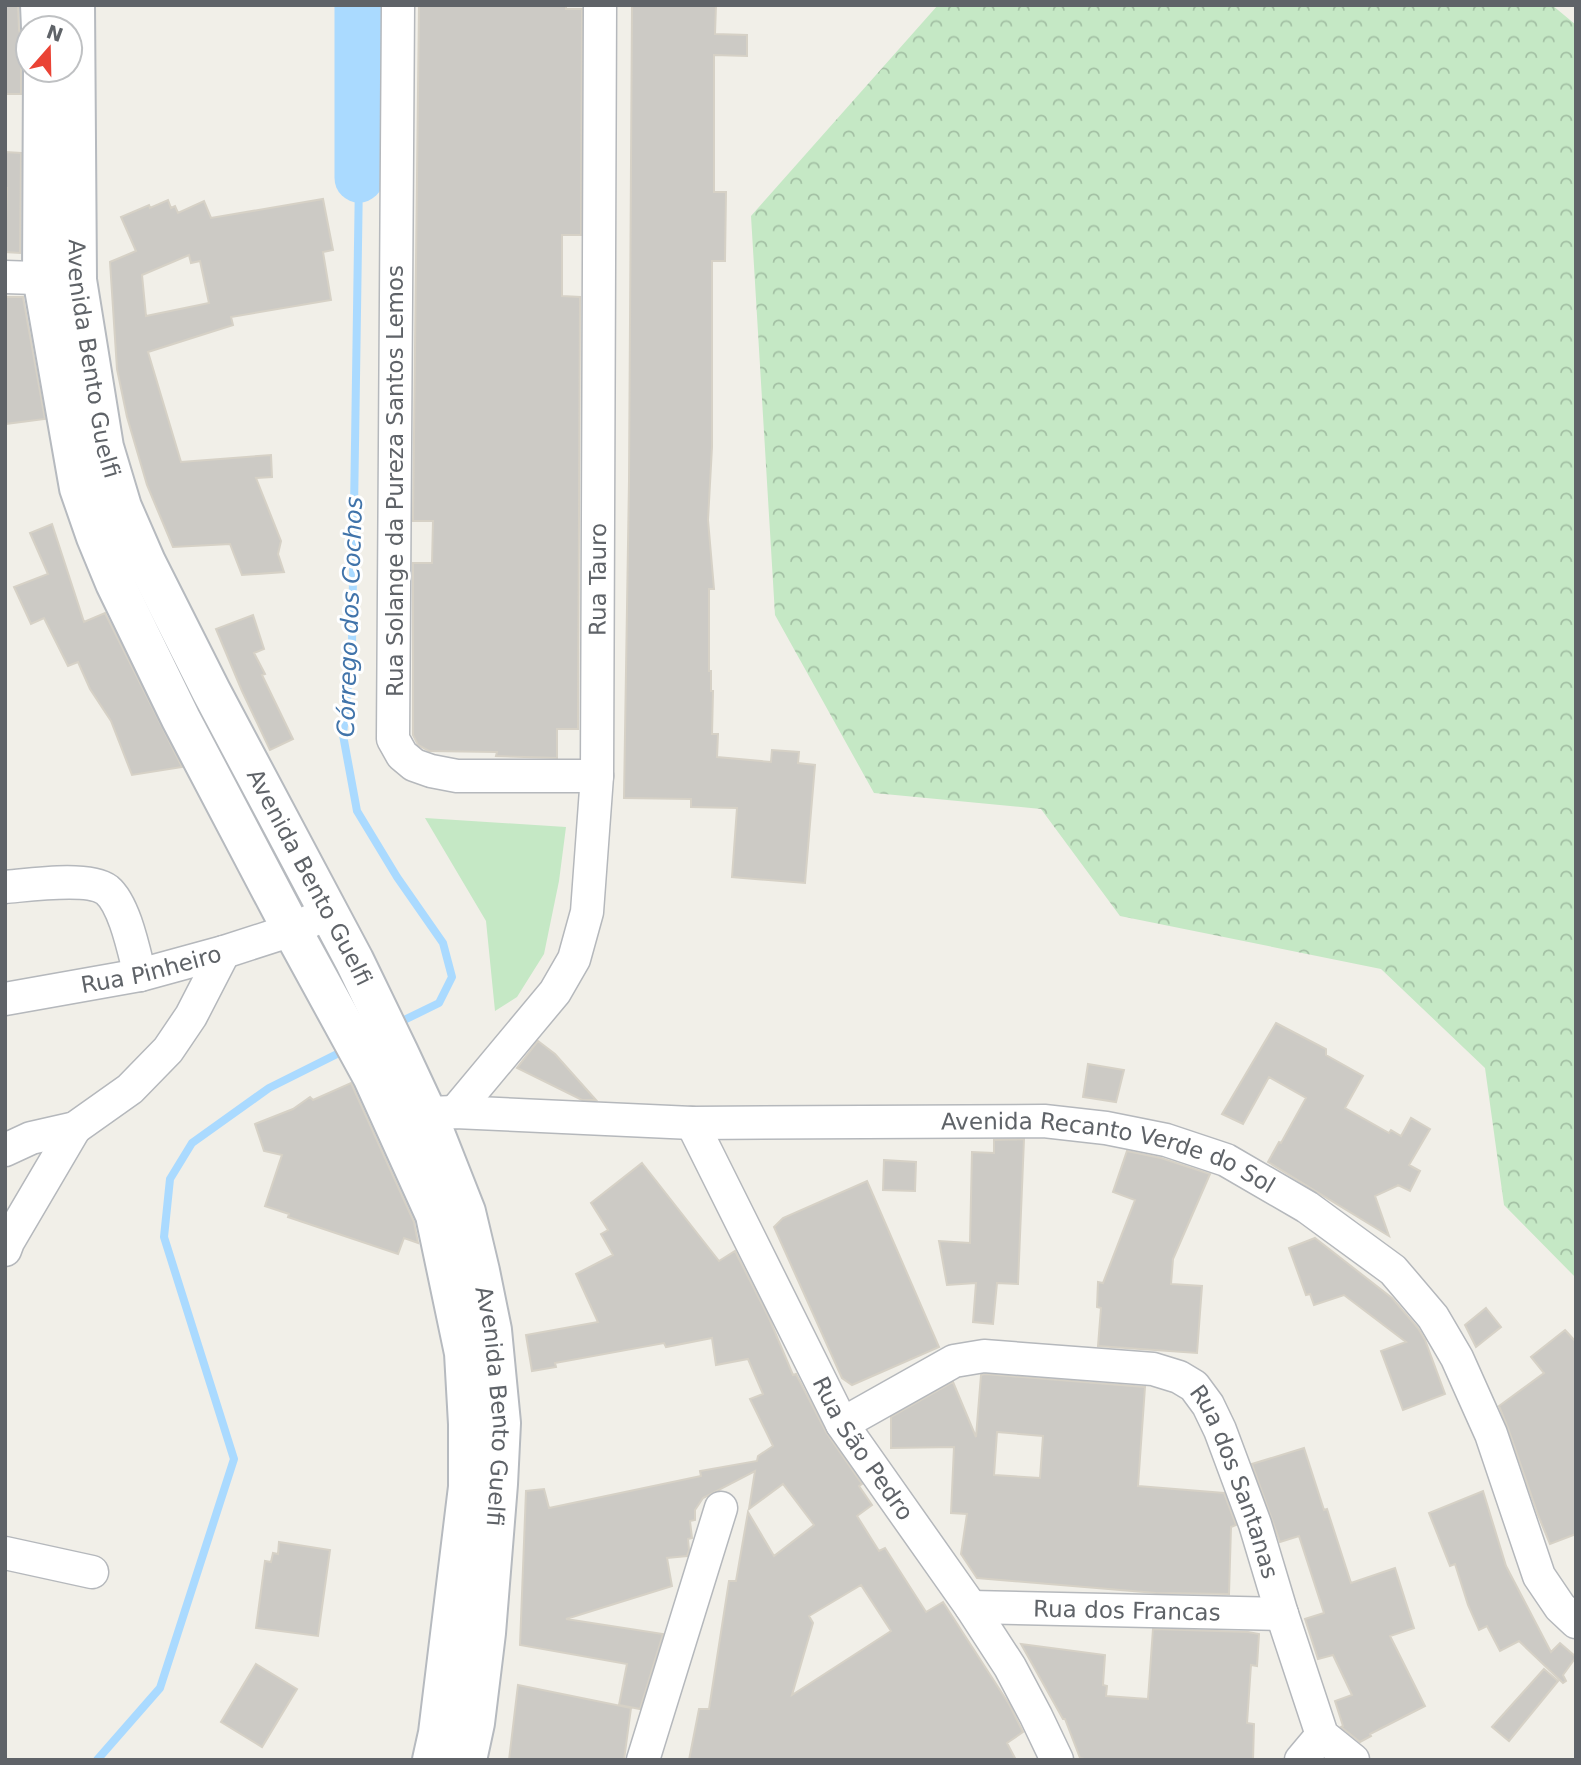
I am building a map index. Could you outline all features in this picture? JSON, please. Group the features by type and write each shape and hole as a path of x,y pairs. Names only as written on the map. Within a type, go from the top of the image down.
{"main road":[{"name":"Avenida Bento Guelfi","path":"75,5 41,278 104,447 122,507 146,562 211,691 354,960 386,1064"},
{"name":"Avenida Bento Guelfi","path":"43,84 41,278 79,488 96,537 181,719 292,930 320,981 426,1117 466,1212 492,1331 501,1423 486,1633 475,1723 467,1760"},
{"name":"Avenida Bento Guelfi","path":"426,1117 435,1215 464,1353 468,1423 468,1488 432,1760"}],"street":[{"name":"Rua Solange da Pureza Santos Lemos","path":"398,5 393,739 402,755 414,765 457,776 597,776"},
{"name":"Rua Tauro","path":"426,1117 555,992 575,959 587,912 597,776 600,5"},
{"path":"5,887 68,882 95,884 106,890 114,899 126,923 140,975"},
{"name":"Rua Pinheiro","path":"5,999 140,975 292,930 329,912"},
{"path":"5,1150 31,1138 75,1128 130,1089 169,1050 191,1016 224,952"},
{"name":"Avenida Recanto Verde do Sol","path":"426,1117 692,1123 1044,1121 1106,1128 1166,1140 1226,1160 1307,1207 1393,1270 1433,1317 1457,1358 1491,1434 1539,1576 1560,1607 1576,1622"},
{"name":"Rua São Pedro","path":"692,1123 842,1424 1010,1667 1057,1760"},
{"path":"5,1251 75,1128"},
{"name":"Rua dos Santanas","path":"842,1424 954,1361 984,1356 1153,1369 1179,1377 1194,1386 1208,1405 1220,1430 1255,1524 1322,1735"},
{"path":"643,1760 721,1508"},
{"path":"5,1553 92,1572"},
{"name":"Rua dos Francas","path":"971,1607 1282,1614"},
{"path":"1301,1760 1322,1735 1353,1760"}],"green space":[{"path":"938,5 1552,5 1576,25 1576,1278 1504,1205 1485,1068 1381,969 1120,916 1041,809 874,793 775,615 751,216"},
{"path":"425,818 566,827 559,881 544,954 517,997 495,1011 486,921"}],"building":[{"path":"5,5 18,5 18,14 14,14 14,84 21,84 21,94 5,94"},
{"path":"419,5 566,5 566,9 582,9 581,235 562,235 562,296 580,297 578,729 557,729 557,758 496,756 497,752 429,751 418,745 413,735 413,563 432,563 433,521 413,521"},
{"path":"632,5 716,5 715,34 747,35 747,56 714,55 714,192 726,192 725,261 712,261 712,447 708,520 714,589 709,589 712,734 718,734 717,757 771,762 772,750 799,752 798,763 815,765 805,883 732,877 737,808 691,807 691,799 624,798"},
{"path":"5,152 21,153 20,253 5,252"},
{"path":"323,199 333,250 323,252 331,300 231,317 233,325 148,352 181,462 271,455 272,477 256,478 281,541 278,554 284,572 242,575 230,544 173,547 147,485 127,417 117,369 110,262 136,251 121,217 168,200 171,208 175,206 178,213 204,201 211,218","holes":["189,255 191,263 200,261 209,303 146,316 142,275"]},
{"path":"5,297 23,297 45,419 5,424"},
{"path":"52,524 84,622 105,613 182,767 132,775 111,721 90,689 78,662 68,666 44,618 31,624 14,587 48,574 30,533"},
{"path":"253,615 264,649 254,653 293,739 270,750 216,629"},
{"path":"1276,1023 1326,1049 1326,1055 1363,1076 1345,1108 1389,1133 1391,1130 1401,1136 1411,1118 1430,1129 1409,1165 1420,1171 1410,1191 1398,1185 1375,1196 1389,1236 1268,1162 1306,1098 1269,1077 1243,1124 1222,1114"},
{"path":"538,1041 555,1054 596,1100 582,1100 517,1068"},
{"path":"1088,1064 1124,1070 1116,1102 1083,1097"},
{"path":"351,1083 414,1222 418,1243 404,1238 398,1254 288,1217 289,1214 265,1206 282,1155 264,1151 255,1124 293,1109 310,1097 313,1100"},
{"path":"1024,1139 1018,1284 997,1283 993,1324 973,1322 976,1283 947,1285 939,1241 970,1243 972,1152 994,1153 994,1140"},
{"path":"1127,1151 1161,1158 1210,1174 1173,1259 1171,1284 1202,1286 1197,1353 1098,1346 1101,1308 1097,1307 1098,1282 1103,1283 1135,1200 1113,1192"},
{"path":"884,1160 916,1162 915,1191 883,1190"},
{"path":"642,1163 719,1261 735,1251 769,1318 793,1375 796,1374 826,1432 862,1484 859,1486 872,1505 857,1516 879,1551 885,1548 926,1612 943,1602 1009,1704 1023,1732 1007,1743 1016,1760 689,1760 699,1709 709,1709 729,1581 736,1581 748,1512 774,1556 814,1525 783,1484 749,1509 755,1471 703,1498 695,1510 695,1520 690,1521 692,1538 688,1539 687,1556 667,1558 672,1586 566,1619 663,1634 640,1709 619,1705 627,1664 520,1645 526,1491 544,1489 549,1508 701,1476 700,1471 757,1461 758,1456 773,1446 750,1399 763,1394 748,1359 716,1365 712,1338 666,1347 664,1343 555,1363 556,1367 532,1371 526,1335 598,1322 576,1274 613,1255 601,1234 608,1230 591,1203","holes":["861,1585 891,1631 792,1695 813,1623 809,1616"]},
{"path":"867,1181 939,1347 852,1385 842,1378 774,1227 783,1218"},
{"path":"1315,1238 1392,1298 1418,1328 1445,1394 1403,1410 1381,1351 1406,1342 1344,1295 1314,1305 1310,1294 1306,1295 1289,1248"},
{"path":"1486,1308 1501,1327 1476,1347 1465,1325"},
{"path":"1565,1330 1576,1342 1576,1534 1550,1544 1499,1406 1544,1373 1531,1357"},
{"path":"981,1375 1145,1387 1138,1486 1224,1493 1236,1525 1231,1527 1229,1594 1156,1593 977,1578 961,1554 967,1514 951,1513 954,1447 891,1448 891,1417 953,1382 976,1437","holes":["997,1432 1043,1436 1040,1478 994,1475"]},
{"path":"1304,1448 1351,1583 1395,1568 1414,1628 1390,1636 1425,1706 1370,1734 1371,1736 1360,1742 1341,1727 1343,1726 1335,1701 1352,1695 1333,1655 1318,1659 1305,1619 1324,1613 1299,1536 1280,1542 1252,1464"},
{"path":"1483,1491 1506,1566 1551,1652 1560,1643 1576,1657 1563,1675 1566,1681 1563,1683 1519,1641 1500,1651 1487,1626 1479,1630 1455,1564 1450,1566 1429,1513"},
{"path":"279,1542 330,1550 318,1636 256,1628 265,1561 271,1562 273,1553 278,1554"},
{"path":"1153,1629 1259,1634 1257,1666 1251,1665 1247,1723 1254,1724 1253,1760 1080,1758 1065,1719 1021,1644 1105,1655 1103,1685 1107,1686 1106,1696 1148,1699"},
{"path":"256,1664 297,1689 262,1747 221,1722"},
{"path":"1544,1669 1558,1681 1509,1741 1492,1727"},
{"path":"518,1685 631,1708 624,1760 509,1760"}],"waterway":[{"path":"359,5 359,178"},
{"name":"Córrego dos Cochos","path":"359,178 352,644 343,735 357,811 397,877 443,943 452,977 439,1003 396,1024"},
{"path":"97,1760 160,1688 234,1459 164,1237 170,1179 192,1143 269,1088 347,1049"}]}
